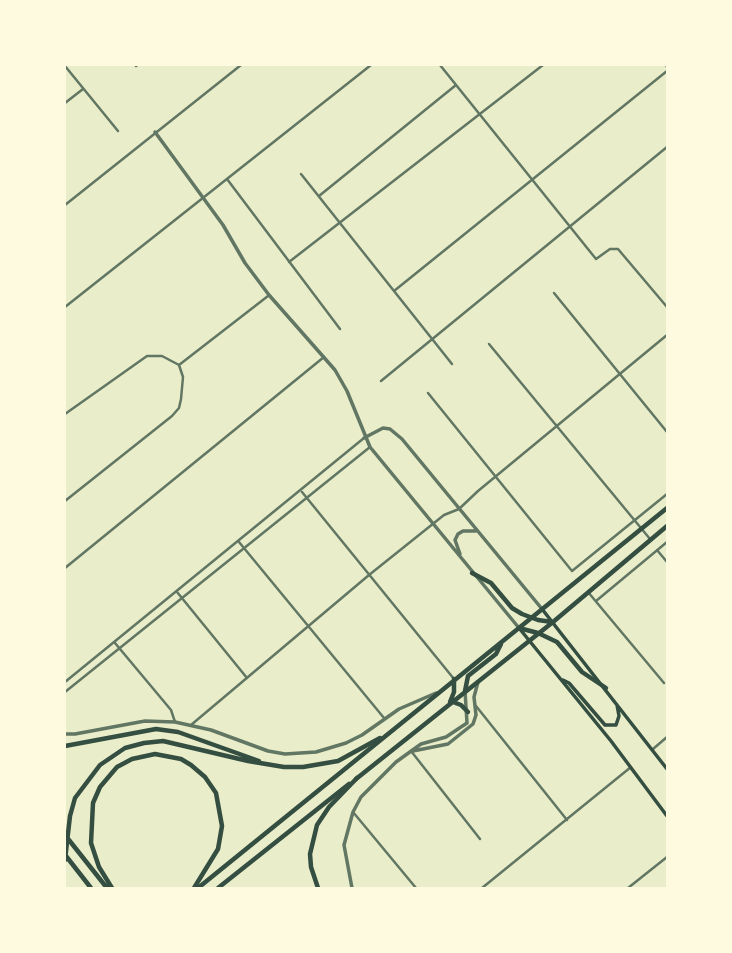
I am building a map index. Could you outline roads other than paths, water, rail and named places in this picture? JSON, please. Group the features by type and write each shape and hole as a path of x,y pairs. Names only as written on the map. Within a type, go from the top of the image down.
{"highway":[{"path":"196,888 667,508"},
{"path":"218,888 553,622 667,526"},
{"path":"472,573 491,583 512,608 531,618 553,622"},
{"path":"519,628 557,642 582,672 606,688"},
{"path":"465,691 468,677 496,654 503,640"},
{"path":"447,706 454,692 454,679"},
{"path":"453,702 468,712"},
{"path":"65,747 156,729 178,732 270,765"},
{"path":"65,860 75,798 92,773 108,758 125,748 163,741 270,765 303,767 338,761 380,738"},
{"path":"110,888 90,843 93,803 100,787 117,768 139,756 155,754 181,759 205,777 216,793 222,826 218,849 196,888"},
{"path":"318,888 310,854 317,825 329,807 357,778"},
{"path":"65,835 110,888"},
{"path":"65,855 91,888"}],"main road":[{"path":"542,609 667,769"},
{"path":"519,628 667,816"},
{"path":"561,679 569,683 605,725 616,724 617,703"}],"street":[{"path":"65,65 118,131"},
{"path":"65,205 241,65"},
{"path":"65,307 371,65"},
{"path":"440,65 596,259 610,249 618,249 667,307"},
{"path":"289,262 542,65"},
{"path":"394,291 667,68"},
{"path":"319,196 456,85"},
{"path":"65,103 83,89"},
{"path":"155,132 223,225 245,263 269,295 335,370 347,391 370,447 519,628"},
{"path":"381,381 667,147"},
{"path":"301,174 452,364"},
{"path":"227,179 340,329"},
{"path":"554,293 667,432"},
{"path":"179,365 269,295"},
{"path":"191,725 310,628 369,575 433,524 451,511 459,509 667,335"},
{"path":"489,344 650,539"},
{"path":"65,414 147,356 162,356 179,365 183,377 179,408 65,501"},
{"path":"65,568 324,358"},
{"path":"428,393 572,571 667,494"},
{"path":"65,682 376,430 390,429 402,439 542,609"},
{"path":"65,692 370,447"},
{"path":"301,491 454,679"},
{"path":"465,564 456,540 463,531 476,531"},
{"path":"239,542 385,719"},
{"path":"596,601 667,542"},
{"path":"657,550 667,562"},
{"path":"177,592 247,678"},
{"path":"588,592 664,683"},
{"path":"115,643 171,710 175,722"},
{"path":"411,751 424,751 448,744 465,733 473,724 476,706 474,697 479,680"},
{"path":"352,888 344,845 353,812 369,787 411,751 421,744 457,732 467,723 465,691"},
{"path":"65,734 145,721 175,722 211,730 268,751 297,754 316,752 362,736 399,709 438,693"},
{"path":"476,706 567,820"},
{"path":"653,749 667,737"},
{"path":"411,751 480,839"},
{"path":"482,888 631,767"},
{"path":"353,812 416,888"},
{"path":"628,888 667,856"}]}
